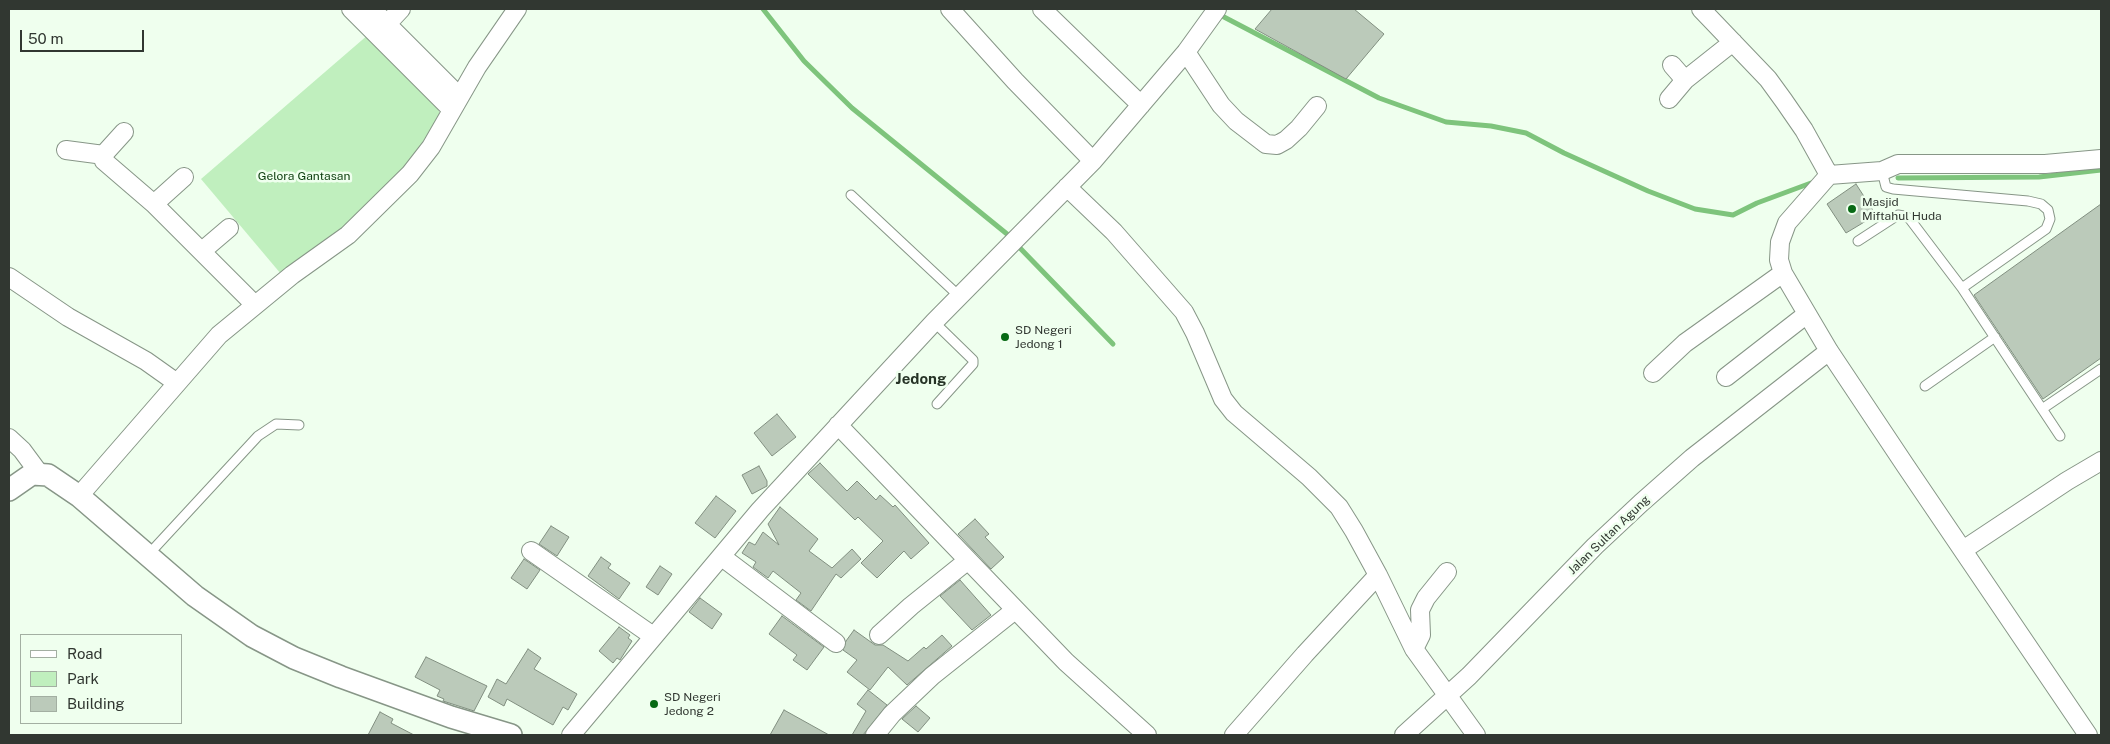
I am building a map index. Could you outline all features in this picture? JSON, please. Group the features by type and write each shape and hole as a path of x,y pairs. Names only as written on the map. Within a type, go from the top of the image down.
{"street":[{"path":"351,9 456,103"},
{"path":"372,9 456,103"},
{"path":"387,24 401,9"},
{"path":"79,496 219,335 254,305 348,236 410,174 431,147 496,38 517,9"},
{"path":"950,9 1015,81 1093,161"},
{"path":"1042,9 1141,105"},
{"path":"571,735 760,510 934,322 1093,161 1186,52 1217,9"},
{"path":"1705,10 1768,79 1804,130 1829,175"},
{"path":"1669,99 1684,80 1733,42"},
{"path":"1186,52 1221,106 1236,121 1266,144 1277,145 1286,140 1299,128 1316,106"},
{"path":"1672,65 1684,80"},
{"path":"124,132 104,155 104,161 107,165 154,204 254,305"},
{"path":"66,150 104,155"},
{"path":"2083,733 1830,351 1783,273 1779,260 1780,242 1787,223 1829,175 1882,171 1898,164 2046,164 2101,159"},
{"path":"154,204 184,177"},
{"path":"1067,187 1114,232 1184,312 1223,399 1234,413 1309,477 1339,507 1378,575 1414,648 1446,696 1476,735"},
{"path":"202,251 229,228"},
{"path":"1653,373 1685,343 1783,273"},
{"path":"9,277 75,322 146,361 177,383"},
{"path":"1726,377 1807,314"},
{"name":"Jalan Sultan Agung","path":"1410,734 1595,546 1648,497 1692,458 1830,351"},
{"path":"838,425 1015,610 1092,687 1147,735"},
{"path":"9,438 22,450 39,473 57,480 79,496 224,618 252,636 294,658 451,717 511,735"},
{"path":"1963,550 2067,480 2101,461"},
{"path":"9,490 24,479 39,473"},
{"path":"531,550 654,636"},
{"path":"722,557 836,642"},
{"path":"879,635 911,606 967,561"},
{"path":"1414,648 1420,635 1420,610 1426,598 1447,572"},
{"path":"1234,735 1378,575"},
{"path":"875,735 881,725 932,676 1015,610"}],"lane":[{"path":"1882,171 1886,187 1893,189 2028,200 2040,204 2048,210 2050,219 2046,229 1962,288"},
{"path":"851,195 959,296"},
{"path":"1858,241 1898,215 1909,218 1962,288 2060,436"},
{"path":"934,322 973,360 973,364 937,404"},
{"path":"1925,386 1995,337"},
{"path":"2042,409 2101,369"},
{"path":"148,556 258,436 276,424 299,425"}],"green space":[{"name":"Gelora Gantasan","path":"369,34 437,103 440,116 400,176 349,224 281,274 201,179"}],"building":[{"path":"1272,9 1354,9 1384,34 1346,79 1255,29"},
{"name":"Masjid Miftahul Huda","path":"1856,184 1876,215 1846,233 1827,204"},
{"path":"2101,204 2101,358 2043,399 1974,295"},
{"path":"777,414 796,437 772,456 754,433"},
{"path":"820,463 847,491 857,481 876,500 880,495 893,507 895,505 929,543 911,559 904,551 877,578 861,563 883,541 858,517 855,520 808,474"},
{"path":"759,466 767,481 767,486 752,494 742,475"},
{"path":"716,496 736,511 715,538 695,523"},
{"path":"780,507 818,539 809,551 832,568 852,549 861,559 841,578 836,574 811,611 796,600 801,593 773,571 768,578 753,567 756,562 742,553 749,542 755,545 763,532 779,545 768,524"},
{"path":"975,519 989,534 985,537 1004,557 991,569 958,534"},
{"path":"551,526 569,537 557,556 539,544"},
{"path":"601,557 611,564 608,568 630,583 619,599 588,576"},
{"path":"524,559 540,570 527,589 511,578"},
{"path":"660,566 672,574 658,595 646,587"},
{"path":"960,580 991,615 972,630 940,596"},
{"path":"700,598 722,614 712,629 689,612"},
{"path":"782,616 824,647 807,670 793,660 797,655 769,634"},
{"path":"619,627 630,635 628,638 632,641 620,660 617,658 613,663 599,651"},
{"path":"854,630 875,645 883,645 908,661 942,635 952,646 907,685 888,667 870,690 847,672 857,660 843,650 846,641"},
{"path":"528,649 541,658 534,669 577,694 568,710 563,707 553,725 507,699 504,706 488,697 497,679 506,684"},
{"path":"426,657 487,686 474,711 443,701 444,699 437,696 440,690 415,677"},
{"path":"868,690 887,705 863,735 852,735 866,711 857,704"},
{"path":"916,706 930,718 918,732 902,719"},
{"path":"784,710 829,735 770,735"},
{"path":"380,712 393,719 391,723 414,735 368,735"}],"waterway":[{"path":"763,9 804,61 852,108 1007,234"},
{"path":"1224,17 1379,98 1446,122 1491,126 1526,133 1564,153 1648,191 1695,209 1733,215 1757,203 1811,183"},
{"path":"1898,178 2039,177 2101,170"},
{"path":"1018,246 1113,344"}],"place":[{"name":"Masjid Miftahul Huda","path":"1852,209"},
{"name":"SD Negeri Jedong 1","path":"1005,337"},
{"name":"SD Negeri Jedong 2","path":"654,704"}],"district":[{"name":"Jedong","path":"921,379"}]}
